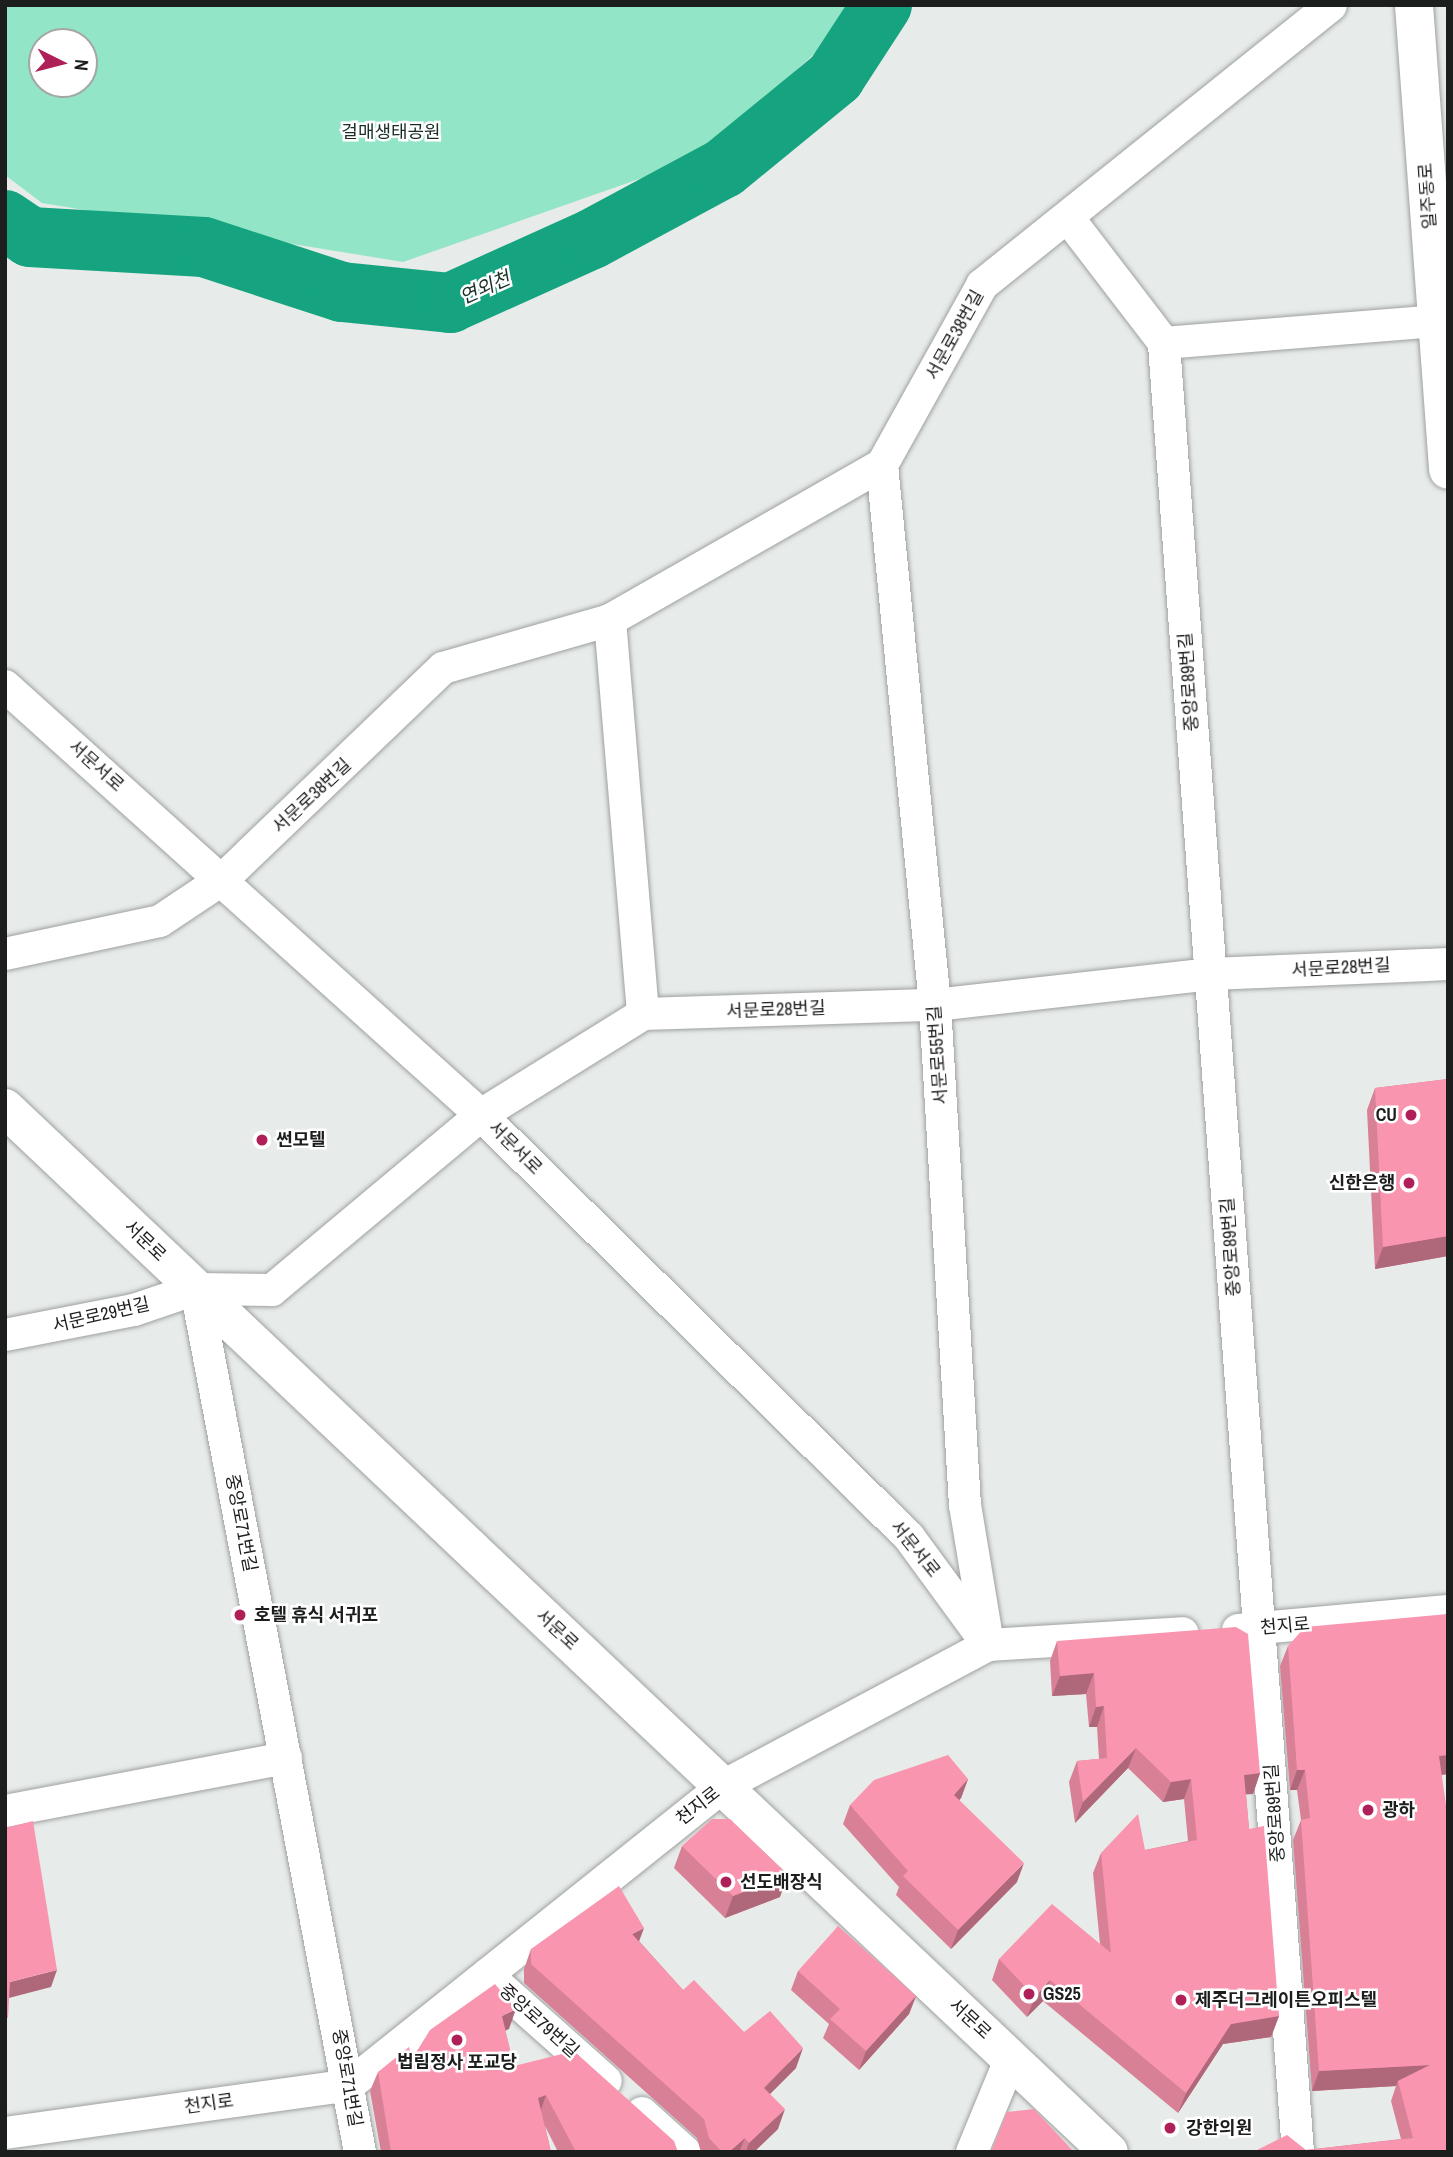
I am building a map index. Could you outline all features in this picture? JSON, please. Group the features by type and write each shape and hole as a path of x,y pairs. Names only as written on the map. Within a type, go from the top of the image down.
{"street":[{"name":"서문로38번길","path":"5,954 160,921 223,879 443,668 610,620 882,466 982,285 1069,219 1331,5"},
{"name":"일주동로","path":"1414,5 1442,320 1448,470"},
{"path":"1069,219 1164,343 1442,320"},
{"name":"중앙로89번길","path":"1164,343 1298,2152"},
{"name":"서문로55번길","path":"882,466 935,1005 965,1505 988,1645"},
{"path":"196,1289 272,1290 481,1115 643,1014 610,620"},
{"name":"서문서로","path":"5,686 223,879 481,1115 909,1536 988,1645"},
{"name":"서문로28번길","path":"643,1014 935,1005 1211,974 1448,964"},
{"name":"서문로","path":"5,1108 1109,2152"},
{"name":"서문로29번길","path":"5,1335 134,1310 196,1289"},
{"name":"중앙로71번길","path":"196,1289 360,2152"},
{"name":"천지로","path":"5,2133 349,2085 723,1786 988,1645 1260,1629 1448,1611"},
{"path":"5,1811 286,1758"},
{"name":"중앙로79번길","path":"487,1975 685,2152"},
{"path":"972,2152 1011,2058"}],"green space":[{"name":"걸매생태공원","path":"5,5 854,5 849,23 696,159 403,262 42,203 5,175"}],"building":[{"name":"신한은행","path":"1448,1079 1448,1236 1383,1247 1375,1088"},
{"path":"1448,1614 1448,1755 1439,1756 1448,1819 1448,2152 1253,2152 1287,2135 1306,2150 1413,2138 1398,2081 1430,2065 1319,2071 1301,1820 1310,1818 1305,1770 1297,1770 1288,1646 1305,1627"},
{"path":"1236,1627 1248,1634 1260,1773 1244,1775 1249,1829 1264,1826 1279,2016 1231,2024 1186,2093 1050,1980 1035,1997 999,1959 1052,1904 1111,1953 1101,1853 1138,1814 1145,1850 1197,1840 1191,1779 1171,1782 1136,1748 1083,1802 1077,1761 1107,1758 1104,1706 1096,1707 1094,1673 1060,1676 1057,1641"},
{"path":"948,1755 968,1779 954,1795 1024,1863 958,1930 903,1876 908,1871 850,1805 874,1780"},
{"path":"712,1819 730,1819 788,1875 733,1896 682,1846"},
{"path":"33,1821 57,1970 10,1982 8,2018 5,2018 5,1828"},
{"path":"619,1886 644,1928 632,1934 683,1990 694,1980 744,2032 770,2011 803,2048 764,2088 785,2109 749,2143 745,2138 729,2152 722,2152 709,2138 704,2119 531,1964 531,1949"},
{"path":"838,1926 916,1996 866,2051 830,2019 840,2009 798,1971"},
{"path":"495,1984 516,2009 502,2016 514,2066 574,2051 674,2141 678,2152 576,2152 546,2095 538,2098 551,2152 391,2152 378,2072 409,2047 412,2059 430,2030"},
{"path":"1034,2109 1074,2152 991,2152 1007,2112"}],"waterway":[{"name":"연외천","path":"5,220 30,237 204,247 342,292 450,303 592,239 724,168 835,77 882,5"}],"place":[{"name":"CU","path":"1411,1115"},
{"name":"썬모텔","path":"262,1140"},
{"name":"신한은행","path":"1409,1183"},
{"name":"호텔 휴식 서귀포","path":"240,1615"},
{"name":"광하","path":"1368,1810"},
{"name":"선도배장식","path":"726,1882"},
{"name":"GS25","path":"1029,1994"},
{"name":"제주더그레이튼오피스텔","path":"1181,2000"},
{"name":"법림정사 포교당","path":"457,2040"},
{"name":"강한의원","path":"1170,2128"}]}
